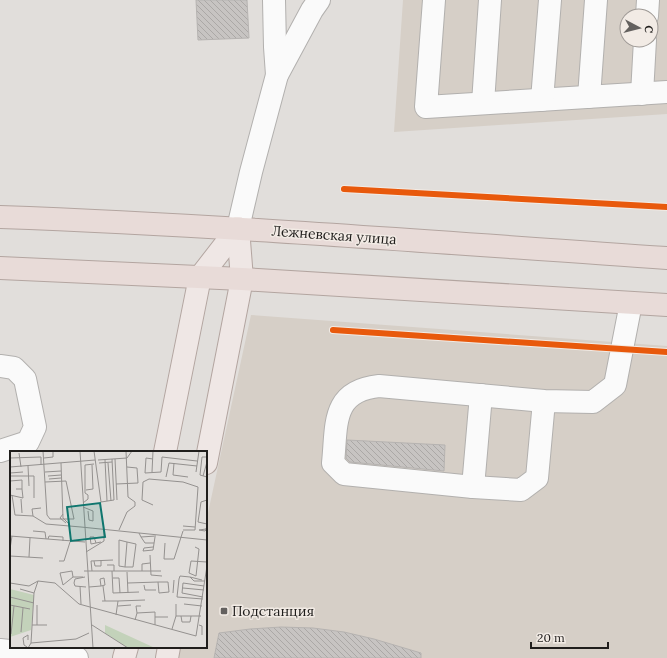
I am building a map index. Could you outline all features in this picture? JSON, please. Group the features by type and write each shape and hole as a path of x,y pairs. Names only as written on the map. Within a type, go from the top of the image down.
{"highway":[{"name":"Лежневская улица","path":"0,217 117,221 238,228 667,258"},
{"path":"0,268 242,279 667,305"}],"main road":[{"path":"165,451 200,277 238,228"},
{"path":"207,458 242,279 238,228"},
{"path":"124,658 126,648"},
{"path":"167,658 169,648"}],"lane":[{"path":"274,0 275,47 278,75"},
{"path":"434,0 426,107 667,92"},
{"path":"483,103 490,0"},
{"path":"542,100 550,0"},
{"path":"589,97 596,0"},
{"path":"238,228 251,172 278,75 317,2"},
{"path":"642,94 645,48"},
{"path":"544,401 537,478 521,490 473,487 344,474 333,463 339,412 346,398 366,388 379,386 544,401 593,402 615,385 631,303"},
{"path":"0,366 14,368 25,379 36,427 28,442 0,451"},
{"path":"473,487 482,396"},
{"path":"0,650 77,658"}],"shaded area":[{"path":"403,0 667,0 667,114 394,132"},
{"path":"251,315 667,346 667,658 176,658 179,648 207,648 207,517"}],"building":[{"path":"196,0 247,0 249,38 198,40"},
{"path":"347,440 445,445 444,471 350,462 346,458"},
{"path":"281,627 313,628 344,632 421,653 421,658 214,658 219,633"}],"cycle path":[{"path":"344,189 667,207"},
{"path":"333,330 667,352"}],"place":[{"name":"Подстанция","path":"224,611"}]}
